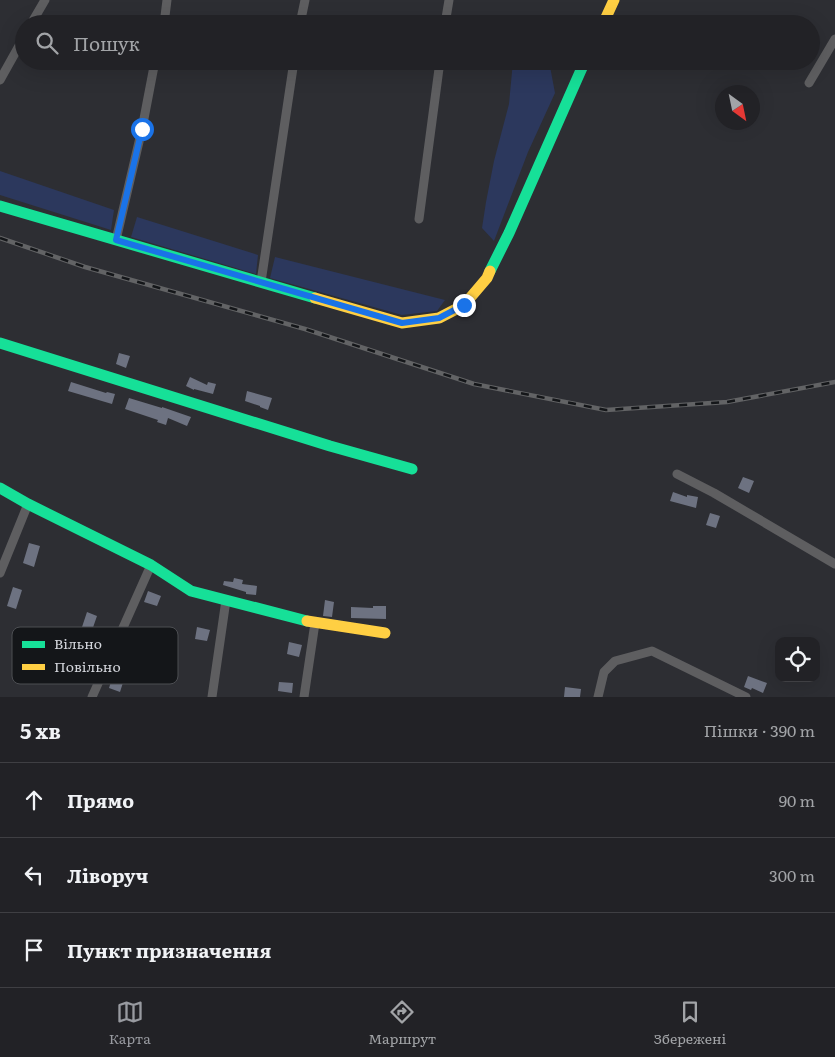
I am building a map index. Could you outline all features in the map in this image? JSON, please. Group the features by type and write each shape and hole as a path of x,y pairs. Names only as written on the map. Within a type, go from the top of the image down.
{"street":[{"path":"36,15 45,0"},
{"path":"165,15 167,0"},
{"path":"302,15 305,0"},
{"path":"446,15 449,0"},
{"path":"607,15 614,0"},
{"path":"820,64 835,38"},
{"path":"0,80 15,53"},
{"path":"116,240 142,129 153,70"},
{"path":"261,282 293,70"},
{"path":"419,219 439,70"},
{"path":"0,206 402,323 439,318 464,305 487,278 509,233 581,70"},
{"path":"809,83 817,70"},
{"path":"0,343 321,444 412,469"},
{"path":"677,474 714,493 835,564"},
{"path":"0,488 28,504 151,565 191,591 315,623 386,633"},
{"path":"0,573 28,504"},
{"path":"123,627 151,565"},
{"path":"212,697 226,600"},
{"path":"304,697 315,623"},
{"path":"598,697 604,672 615,661 652,652 746,697"},
{"path":"92,697 98,684"}],"shaded area":[{"path":"512,70 551,70 555,93 528,152 494,241 482,228 494,161 509,104"},
{"path":"0,171 114,210 111,230 0,195"},
{"path":"137,217 258,255 256,274 131,237"},
{"path":"275,257 445,300 437,311 402,315 270,278"}],"building":[{"path":"119,353 130,356 126,368 116,364"},
{"path":"190,377 207,385 208,382 216,384 213,394 194,390 186,386"},
{"path":"71,382 115,394 112,404 68,391"},
{"path":"247,391 272,398 268,410 245,401"},
{"path":"129,398 191,417 187,426 168,418 166,425 157,422 158,420 125,409"},
{"path":"743,477 754,481 749,493 738,488"},
{"path":"673,492 687,497 687,495 698,497 696,508 670,501"},
{"path":"710,513 720,516 716,528 706,525"},
{"path":"29,543 40,546 34,567 23,563"},
{"path":"234,578 243,580 242,584 257,586 256,595 246,594 246,592 223,585 224,581 233,582"},
{"path":"13,587 22,590 16,609 7,606"},
{"path":"148,591 161,596 157,606 144,602"},
{"path":"325,600 334,602 332,617 323,616"},
{"path":"373,606 386,606 386,619 351,618 351,607 373,608"},
{"path":"87,612 97,616 93,627 82,627"},
{"path":"197,627 210,630 207,641 195,639"},
{"path":"289,642 302,645 299,657 287,654"},
{"path":"748,676 767,683 763,693 744,687"},
{"path":"279,682 293,683 292,693 278,691"},
{"path":"110,684 123,684 120,692 109,688"},
{"path":"565,687 581,689 580,697 564,697"}],"railway":[{"path":"0,238 85,267 305,329 474,384 606,410 727,402 835,382"}],"traffic: fast":[{"path":"490,271 509,233 581,70"},
{"path":"0,206 315,298"},
{"path":"0,343 330,446 412,469"},
{"path":"0,488 28,504 151,565 191,591 307,621"}],"traffic: slow":[{"path":"607,15 614,0"},
{"path":"315,298 402,323 439,318 464,305 487,278 490,271"},
{"path":"307,621 385,633"}],"route":[{"path":"142,129 116,240 402,323 439,318 464,305"}]}
